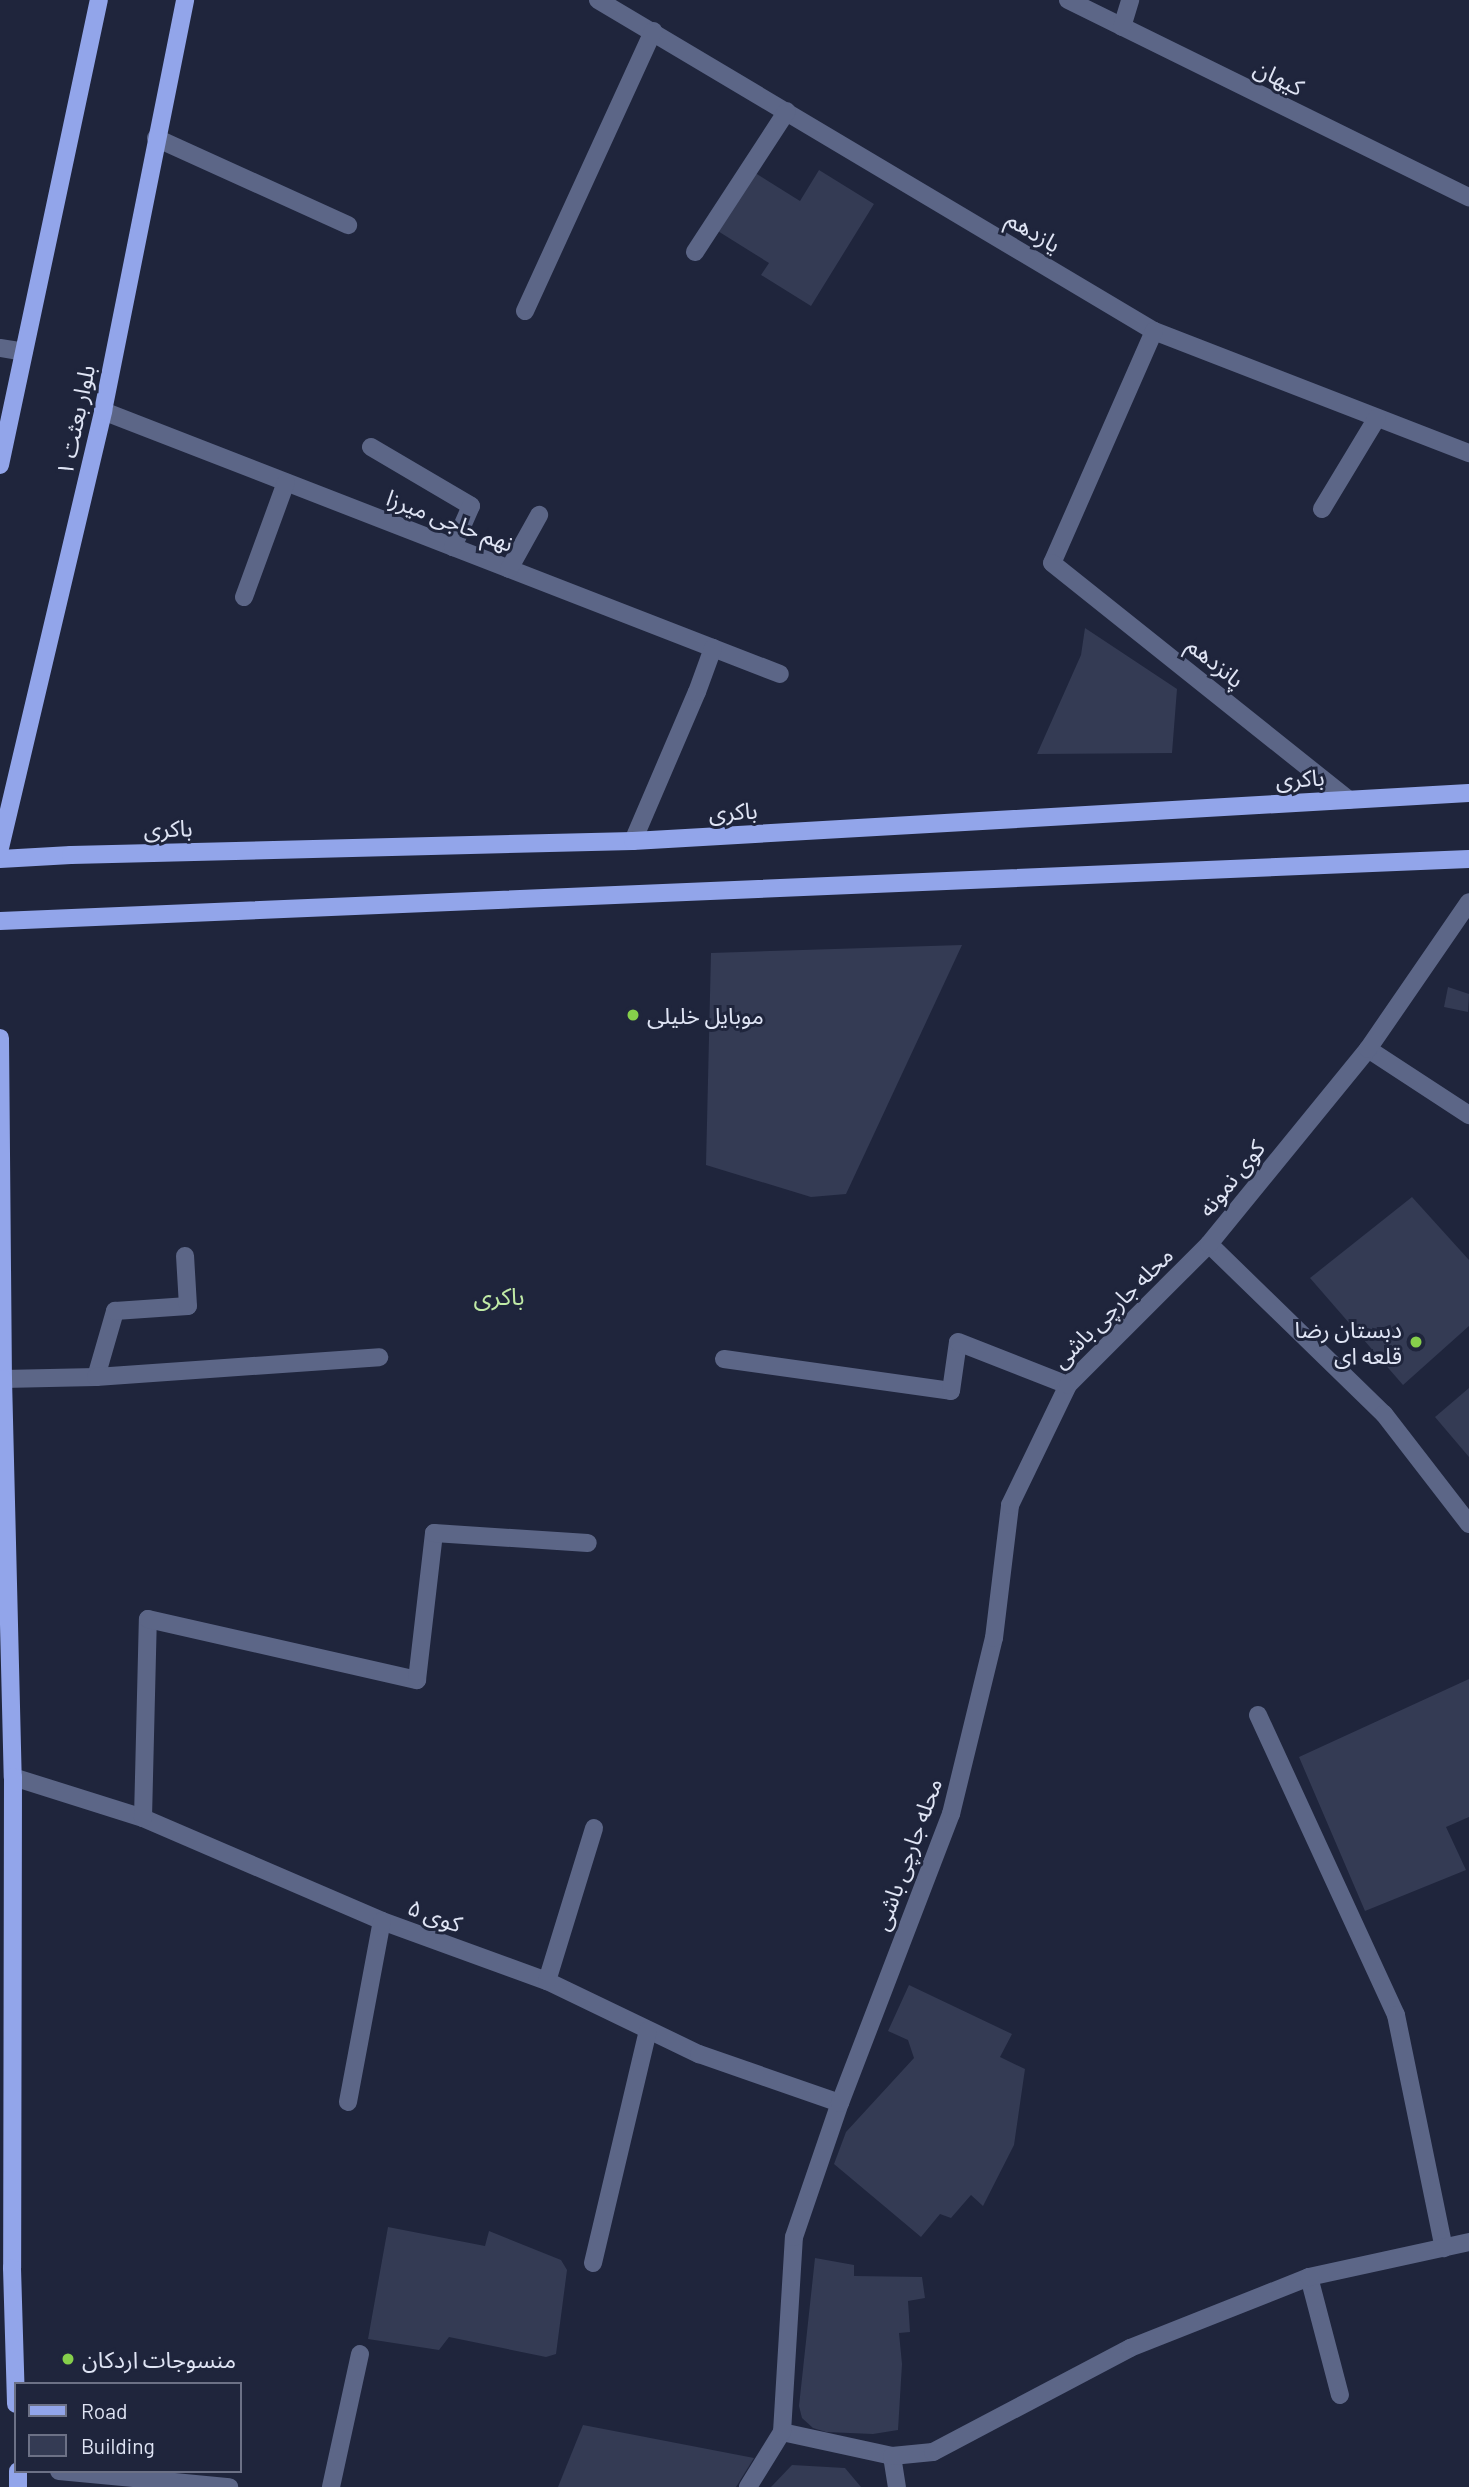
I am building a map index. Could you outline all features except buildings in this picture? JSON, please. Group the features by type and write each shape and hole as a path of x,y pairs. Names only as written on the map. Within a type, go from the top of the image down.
{"main road":[{"path":"0,466 99,0"},
{"name":"بلوار بعثت ۱","path":"0,848 103,411 185,0"},
{"name":"باکری","path":"0,859 633,841 1469,793"},
{"path":"0,920 1469,859"},
{"path":"0,1038 6,1776 15,2382"}],"street":[{"name":"یازدهم","path":"598,0 1154,331 1469,453"},
{"name":"کیهان","path":"1068,0 1469,197"},
{"path":"1122,27 1130,0"},
{"path":"525,311 653,31"},
{"path":"695,252 787,111"},
{"path":"156,138 348,225"},
{"name":"پانزدهم","path":"1154,331 1052,563 1349,800"},
{"path":"0,348 24,352"},
{"name":"نهم حاجی میرزا","path":"103,411 780,674"},
{"path":"1322,509 1377,418"},
{"path":"372,447 471,506 453,547"},
{"path":"244,597 286,482"},
{"path":"509,569 539,514"},
{"path":"633,841 713,648"},
{"name":"کوی نمونه","path":"1469,901 1368,1049 1209,1244 1384,1414 1469,1524"},
{"path":"1368,1049 1469,1115"},
{"name":"محله جارچی باشی","path":"748,2487 782,2432 794,2237 840,2103 951,1814 994,1638 1010,1505 1068,1385 1209,1244"},
{"path":"96,1377 115,1311 188,1306 185,1256"},
{"path":"724,1359 951,1391 958,1342 1068,1385"},
{"path":"3,1379 96,1377 379,1357"},
{"path":"143,1818 148,1619 417,1680 434,1532 588,1544"},
{"path":"1258,1715 1396,2015 1444,2248"},
{"name":"کوی ۵","path":"6,1776 143,1818 382,1921 547,1981 699,2054 840,2103"},
{"path":"547,1981 594,1828"},
{"path":"348,2102 382,1921"},
{"path":"593,2263 648,2030"},
{"path":"782,2432 892,2456 933,2452 1130,2348 1309,2277 1469,2242"},
{"path":"1309,2277 1340,2395"},
{"path":"331,2487 360,2354"},
{"path":"892,2456 897,2487"},
{"path":"80,2473 229,2487"}],"place":[{"name":"موبایل خلیلی","path":"633,1015"},
{"name":"دبستان رضا قلعه ای","path":"1416,1342"},
{"name":"منسوجات اردکان","path":"68,2359"}],"district":[{"name":"باکری","path":"499,1296"}]}
